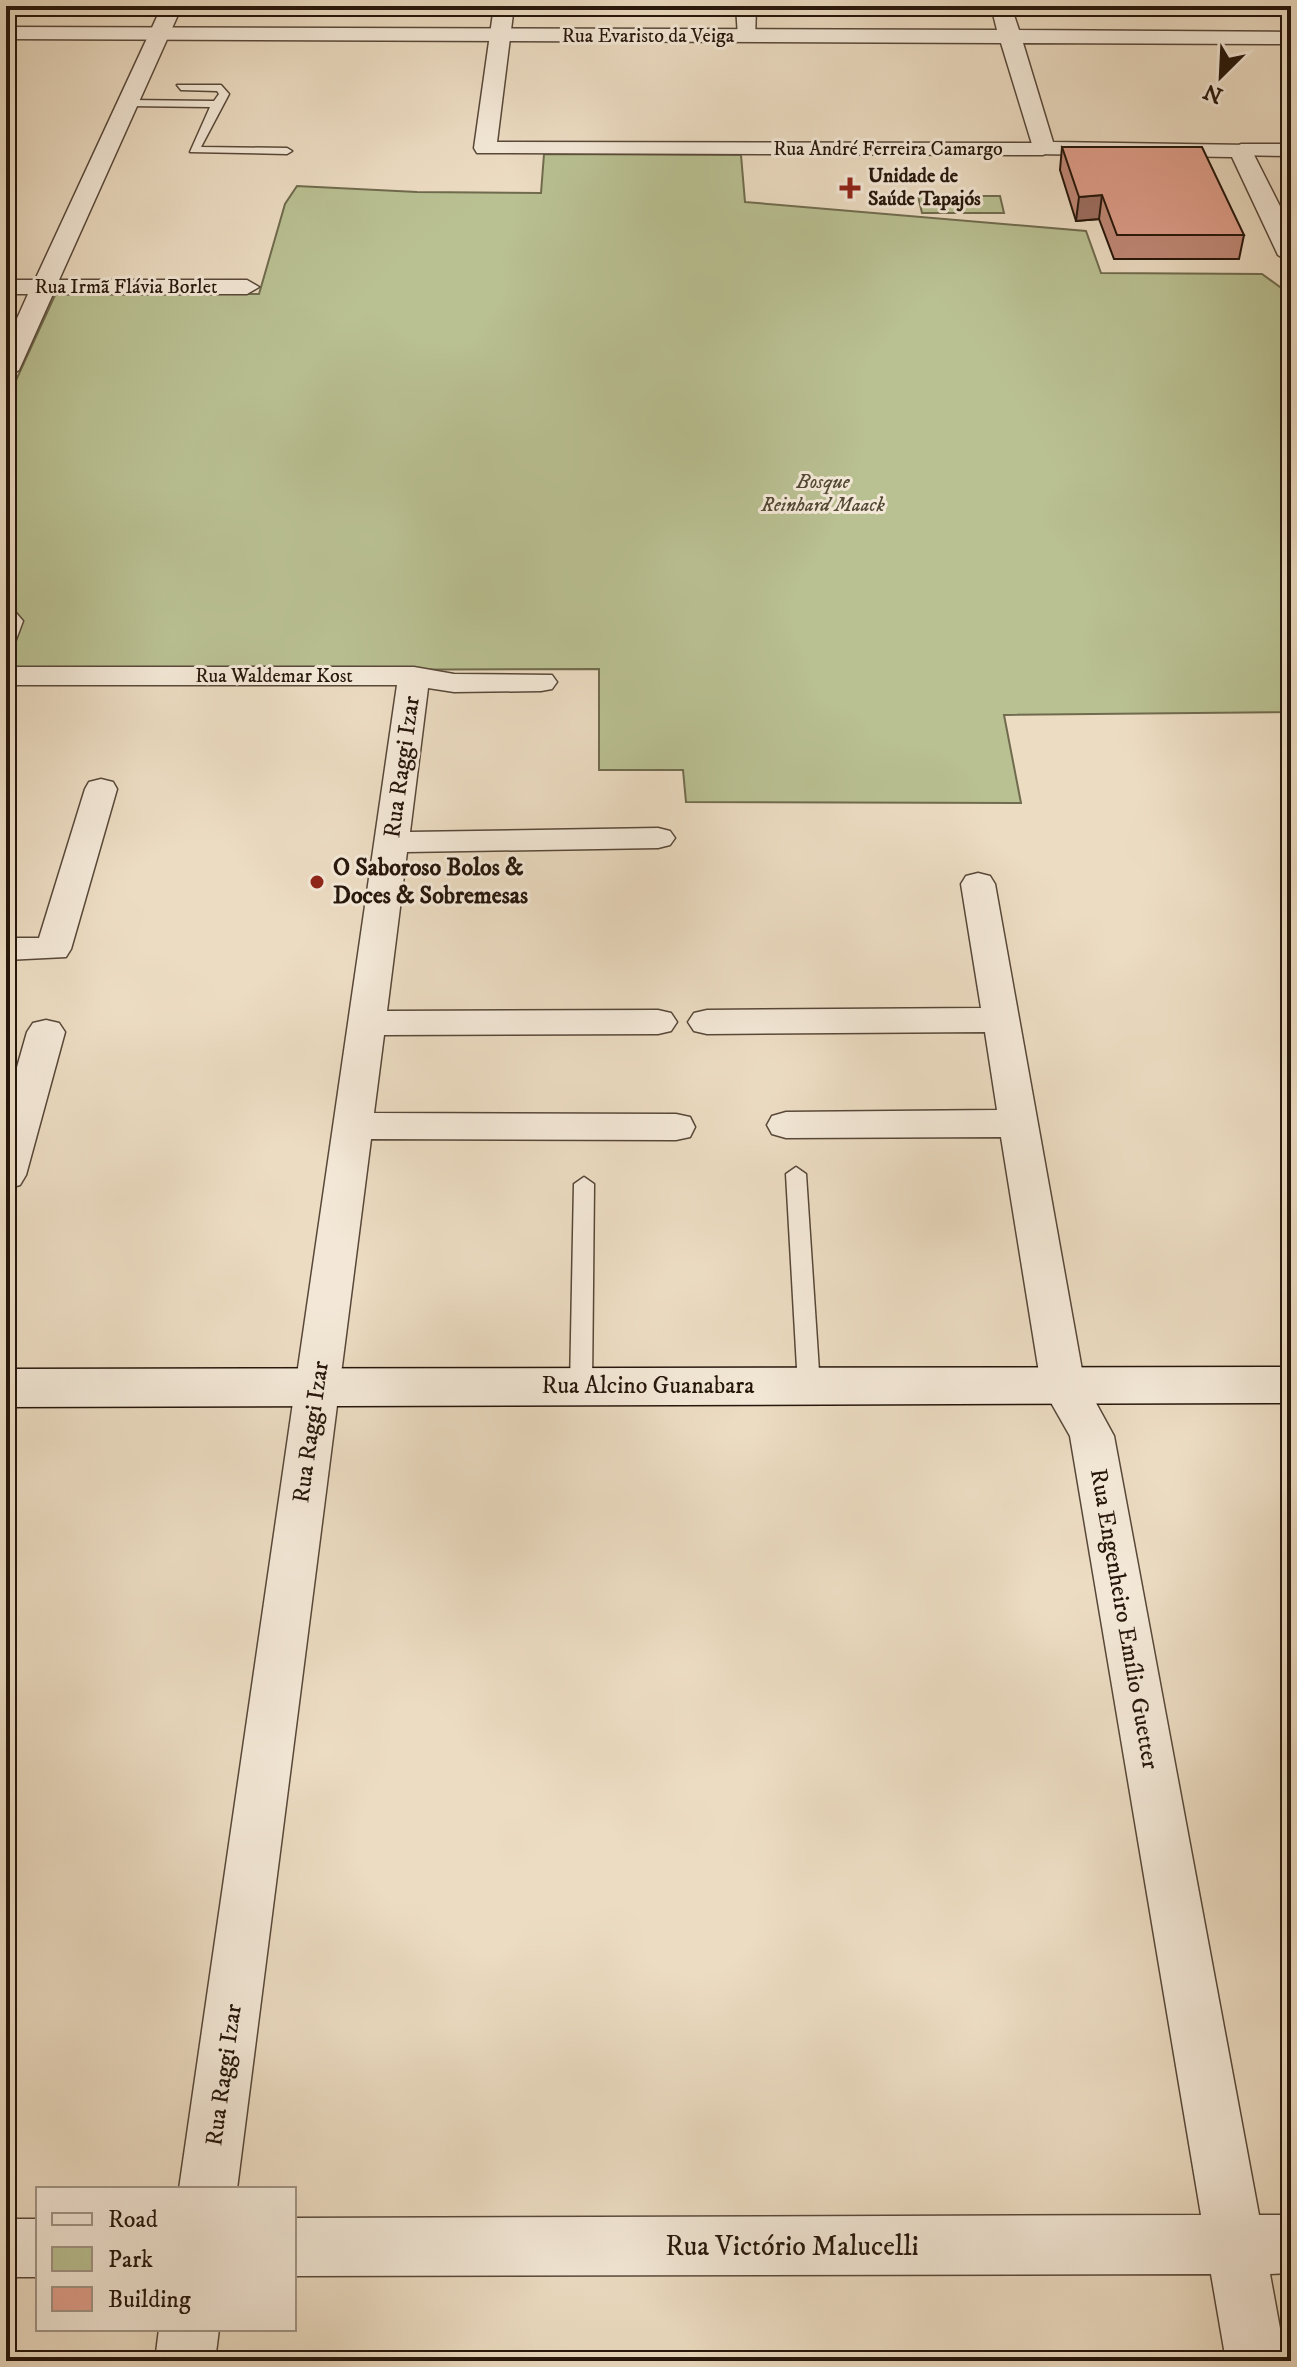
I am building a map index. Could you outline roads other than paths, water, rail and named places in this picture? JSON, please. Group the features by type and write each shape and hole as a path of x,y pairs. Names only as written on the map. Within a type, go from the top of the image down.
{"street":[{"path":"6,370 172,6"},
{"path":"500,34 504,6"},
{"path":"746,6 748,37"},
{"path":"1001,6 1043,149"},
{"name":"Rua Evaristo da Veiga","path":"6,33 1291,38"},
{"name":"Rua André Ferreira Camargo","path":"500,34 485,148 1291,150"},
{"path":"1241,150 1291,255"},
{"name":"Rua Irmã Flávia Borlet","path":"6,287 247,287"},
{"name":"Rua Waldemar Kost","path":"6,676 414,676 454,683 541,682"},
{"name":"Rua Raggi Izar","path":"208,2187 414,676"},
{"path":"6,949 53,949 101,789"},
{"path":"392,842 658,838"},
{"name":"Rua Engenheiro Emílio Guetter","path":"978,884 1063,1385 1080,1409 1092,1436 1263,2244 1256,2361"},
{"path":"707,1022 1001,1020"},
{"path":"366,1023 658,1022"},
{"path":"6,1175 46,1032"},
{"path":"786,1125 1018,1123"},
{"path":"353,1126 676,1127"},
{"name":"Rua Alcino Guanabara","path":"6,1388 1291,1385"},
{"name":"Rua Victório Malucelli","path":"296,2247 1263,2244"},
{"path":"6,2248 36,2248"},
{"path":"185,2361 189,2331"}],"lane":[{"path":"181,87 220,88 224,94 194,150 287,151"},
{"path":"128,103 217,104"},
{"path":"6,610 16,621 6,645"},
{"path":"796,1174 809,1386"},
{"path":"581,1386 584,1184"}],"place":[{"name":"Unidade de Saúde Tapajós","path":"850,188"},
{"name":"O Saboroso Bolos & Doces & Sobremesas","path":"317,882"}],"park label":[{"name":"Bosque Reinhard Maack","path":"823,494"}]}
